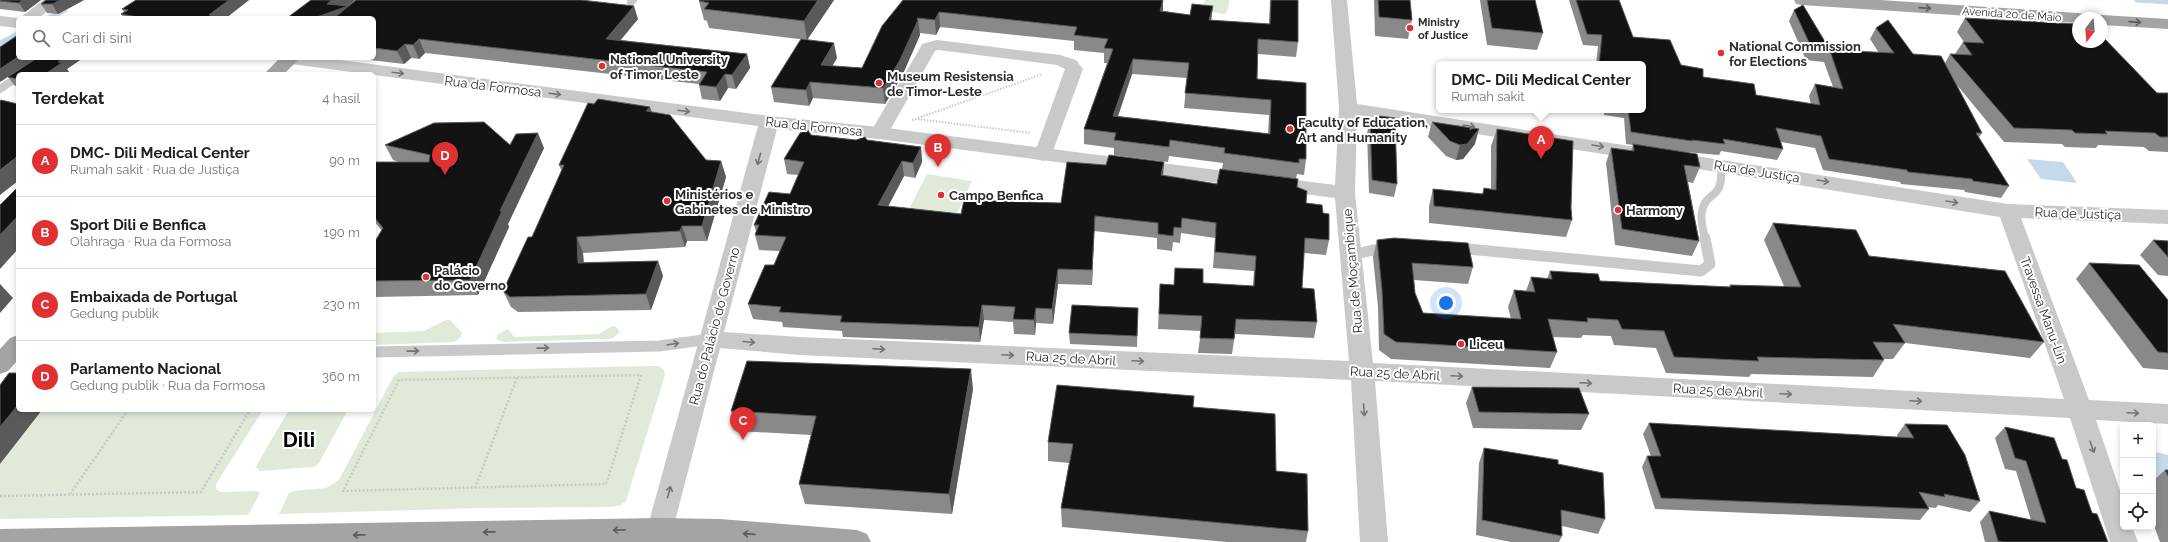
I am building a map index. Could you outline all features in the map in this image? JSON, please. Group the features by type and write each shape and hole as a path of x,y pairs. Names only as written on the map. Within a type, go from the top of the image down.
{"main road":[{"name":"Avenida 20 de Maio","path":"1802,0 2072,18"},
{"path":"2108,20 2168,24"},
{"path":"275,72 286,60"},
{"path":"0,541 660,529 720,531 857,542"}],"street":[{"path":"31,16 53,0"},
{"name":"Rua de Moçambique","path":"1339,0 1348,108 1345,193 1362,371 1374,542"},
{"path":"0,21 16,23"},
{"path":"882,127 928,48 937,45 1060,60 1070,64 1074,69 1043,155"},
{"name":"Rua da Formosa","path":"303,60 769,122 882,127 1043,155 1345,193"},
{"name":"Rua de Justiça","path":"1348,108 2008,211 2168,217"},
{"name":"Rua do Palácio do Governo","path":"660,529 769,122"},
{"name":"Travessa Manu-Lin","path":"2008,211 2080,410 2124,542"},
{"name":"Rua 25 de Abril","path":"710,338 808,346 1362,371 2168,414"}],"lane":[{"path":"0,89 16,78"},
{"path":"1450,247 1701,271 1710,264 1701,211 1706,203 1719,192 1723,184 1721,165"},
{"path":"1351,255 1379,248 1395,247"},
{"path":"376,352 659,346 710,338"}],"path":[{"path":"882,127 917,119 1070,64"},
{"path":"917,119 1050,136"},
{"path":"641,375 606,484 343,491 399,380 517,378 641,375"},
{"path":"475,488 517,378"},
{"path":"70,495 127,412"},
{"path":"0,496 201,492 249,412"}],"green space":[{"path":"1205,0 1230,0 1226,14 1202,11"},
{"name":"Campo Benfica","path":"927,174 972,181 956,216 909,209"},
{"path":"446,320 450,320 462,333 460,338 454,342 376,345 376,333 424,331"},
{"path":"612,326 615,326 620,332 613,338 608,339 503,342 496,339 498,334 508,329 514,337 599,334"},
{"path":"659,366 664,370 665,375 626,501 621,505 611,507 480,508 279,514 289,493 294,491 326,488 339,480 393,377 399,372"},
{"path":"0,387 16,407 16,412 262,412 216,484 216,489 221,492 257,491 260,493 248,515 0,519"},
{"path":"288,412 347,412 319,463 314,467 260,471 256,467"}],"water":[{"path":"2027,159 2063,162 2077,183 2041,179"},
{"path":"2156,452 2168,455 2168,483 2156,481"}],"building":[{"path":"0,0 22,0 19,3"},
{"path":"46,0 61,0 52,4 41,4"},
{"path":"136,0 229,0 209,15 214,16 132,16 121,14 128,10 122,9"},
{"path":"311,0 332,0 327,4 348,6 320,16 290,16"},
{"path":"356,0 581,0 634,6 606,39 747,54 732,75 725,74 716,87 699,85 707,72 419,39 413,45 405,44 397,51 376,48 376,16 336,16"},
{"path":"818,0 804,21 704,9 709,3 699,1"},
{"path":"903,0 1163,0 1160,11 1190,15 1192,4 1213,6 1209,20 1270,24 1271,0 1298,0 1298,42 1258,39 1257,79 1306,83 1306,159 1299,159 1299,163 1224,153 1225,148 1170,140 1169,147 1114,140 1116,133 1084,129 1113,49 1104,48 1108,39 1074,35 1077,27 939,12 935,20 917,18 918,20 900,60 883,88 810,82 806,90 771,87 801,39 834,43 821,65 862,68 882,26","holes":["1133,59 1189,63 1185,93 1271,100 1270,134 1113,116"]},
{"path":"1378,0 1410,0 1412,20 1379,17"},
{"path":"1487,0 1535,0 1543,33 1492,28"},
{"path":"1576,0 1619,0 1633,37 1670,40 1681,65 1703,69 1703,77 1754,84 1756,95 1820,105 1815,84 1843,89 1830,51 1812,49 1794,10 1803,5 1830,50 1894,53 1876,28 1888,20 1913,54 1941,56 1982,133 1976,133 2009,186 1973,181 1972,179 1908,172 1907,170 1829,159 1821,136 1776,128 1783,149 1723,139 1725,144 1692,141 1631,132 1628,113 1646,113 1646,61 1599,61 1602,35 1587,34"},
{"path":"1965,18 2072,24 2072,48 2108,48 2108,42 2157,93 2168,93 2168,137 2160,137 2155,133 2105,131 2107,134 2075,133 2072,130 2014,128 1950,54 1972,55 1963,42 1984,43"},
{"path":"16,36 16,58 0,69 0,47"},
{"path":"34,60 61,60 58,62 62,63 48,72 16,72 16,79 8,77"},
{"path":"598,99 650,107 646,111 670,115 706,160 721,161 702,226 682,226 680,231 577,237 578,263 658,261 646,294 510,297 503,291 528,237 532,237 564,165 559,165 588,103 594,104"},
{"path":"0,101 16,104 16,158 0,170"},
{"path":"1380,116 1395,118 1397,184 1372,180 1370,120"},
{"path":"484,122 510,145 516,134 538,133 500,211 502,211 470,280 376,281 376,240 383,228 376,219 376,162 429,162 430,155 385,145 434,123"},
{"path":"1432,122 1479,129 1467,144 1460,145 1450,141"},
{"path":"1497,129 1573,141 1572,220 1434,206 1433,189 1483,194 1484,188 1496,190"},
{"path":"808,130 811,135 856,140 865,137 867,140 921,147 913,163 902,161 878,205 961,214 964,200 1061,203 1067,162 1106,165 1109,155 1164,162 1161,175 1217,184 1220,169 1298,179 1297,187 1307,191 1306,203 1322,205 1323,213 1329,214 1329,240 1305,238 1302,288 1314,289 1317,322 1236,319 1234,339 1200,338 1202,316 1159,314 1160,284 1174,285 1175,268 1203,269 1203,283 1254,286 1256,256 1215,252 1216,223 1182,218 1181,228 1174,227 1173,236 1158,234 1158,223 1095,216 1092,270 1058,269 1052,309 1036,308 1034,320 1013,319 1015,307 982,305 979,327 840,322 842,316 779,312 781,307 748,304 765,265 774,265 786,237 755,235 759,225 754,225 769,192 790,194 804,162 784,159 800,133"},
{"path":"1633,144 1697,154 1700,167 1684,165 1699,241 1622,229 1611,148 1634,151"},
{"path":"16,189 16,218 0,235 0,205"},
{"path":"1773,223 1856,230 1869,256 2005,271 2044,342 1893,324 1905,343 1873,342 1884,360 1757,357 1759,361 1674,357 1664,331 1622,329 1618,320 1587,318 1588,322 1548,319 1557,352 1396,342 1384,334 1382,290 1377,240 1394,238 1468,243 1473,267 1412,263 1415,293 1423,313 1521,319 1514,290 1535,292 1531,277 1552,279 1550,271 1598,274 1600,281 1731,287 1730,285 1801,287"},
{"path":"2153,240 2168,241 2168,257"},
{"path":"2089,263 2139,265 2168,300 2168,353 2158,352"},
{"path":"1072,305 1138,308 1137,336 1069,333"},
{"path":"747,361 971,369 949,494 799,484 816,416 731,411"},
{"path":"9,373 16,373 16,407 0,427 0,385"},
{"path":"1057,385 1194,396 1193,407 1275,414 1276,471 1307,474 1308,531 1061,508 1073,444 1048,442"},
{"path":"1472,387 1579,388 1589,414 1479,412"},
{"path":"1649,423 1914,438 1905,424 1947,425 1965,455 1980,501 1944,494 1945,497 1919,492 1929,509 1661,498 1647,456 1661,456"},
{"path":"2005,427 2054,438 2062,459 2067,460 2076,488 2084,490 2092,513 2097,514 2108,542 1998,541 1989,511 2046,523 2026,461 2015,458"},
{"path":"1484,448 1558,460 1558,464 1603,473 1605,519 1561,510 1562,536 1482,520"}],"waterway":[{"path":"2137,0 2168,2"},
{"path":"53,16 65,10"},
{"path":"0,43 16,35"}],"place":[{"name":"Ministry of Justice","path":"1410,28"},
{"name":"National Commission for Elections","path":"1721,53"},
{"name":"National University of Timor Leste","path":"602,66"},
{"name":"Museum Resistensia de Timor-Leste","path":"879,83"},
{"name":"Faculty of Education, Art and Humanity","path":"1290,129"},
{"name":"DMC- Dili Medical Center","path":"1541,159"},
{"name":"Sport Dili e Benfica","path":"938,167"},
{"name":"Parlamento Nacional","path":"445,175"},
{"name":"Campo Benfica","path":"941,195"},
{"name":"Ministérios e Gabinetes de Ministro","path":"667,201"},
{"name":"Harmony","path":"1618,210"},
{"name":"Palácio do Governo","path":"426,277"},
{"name":"Liceu","path":"1461,344"},
{"name":"Embaixada de Portugal","path":"743,440"}],"district":[{"name":"Dili","path":"299,440"}]}
